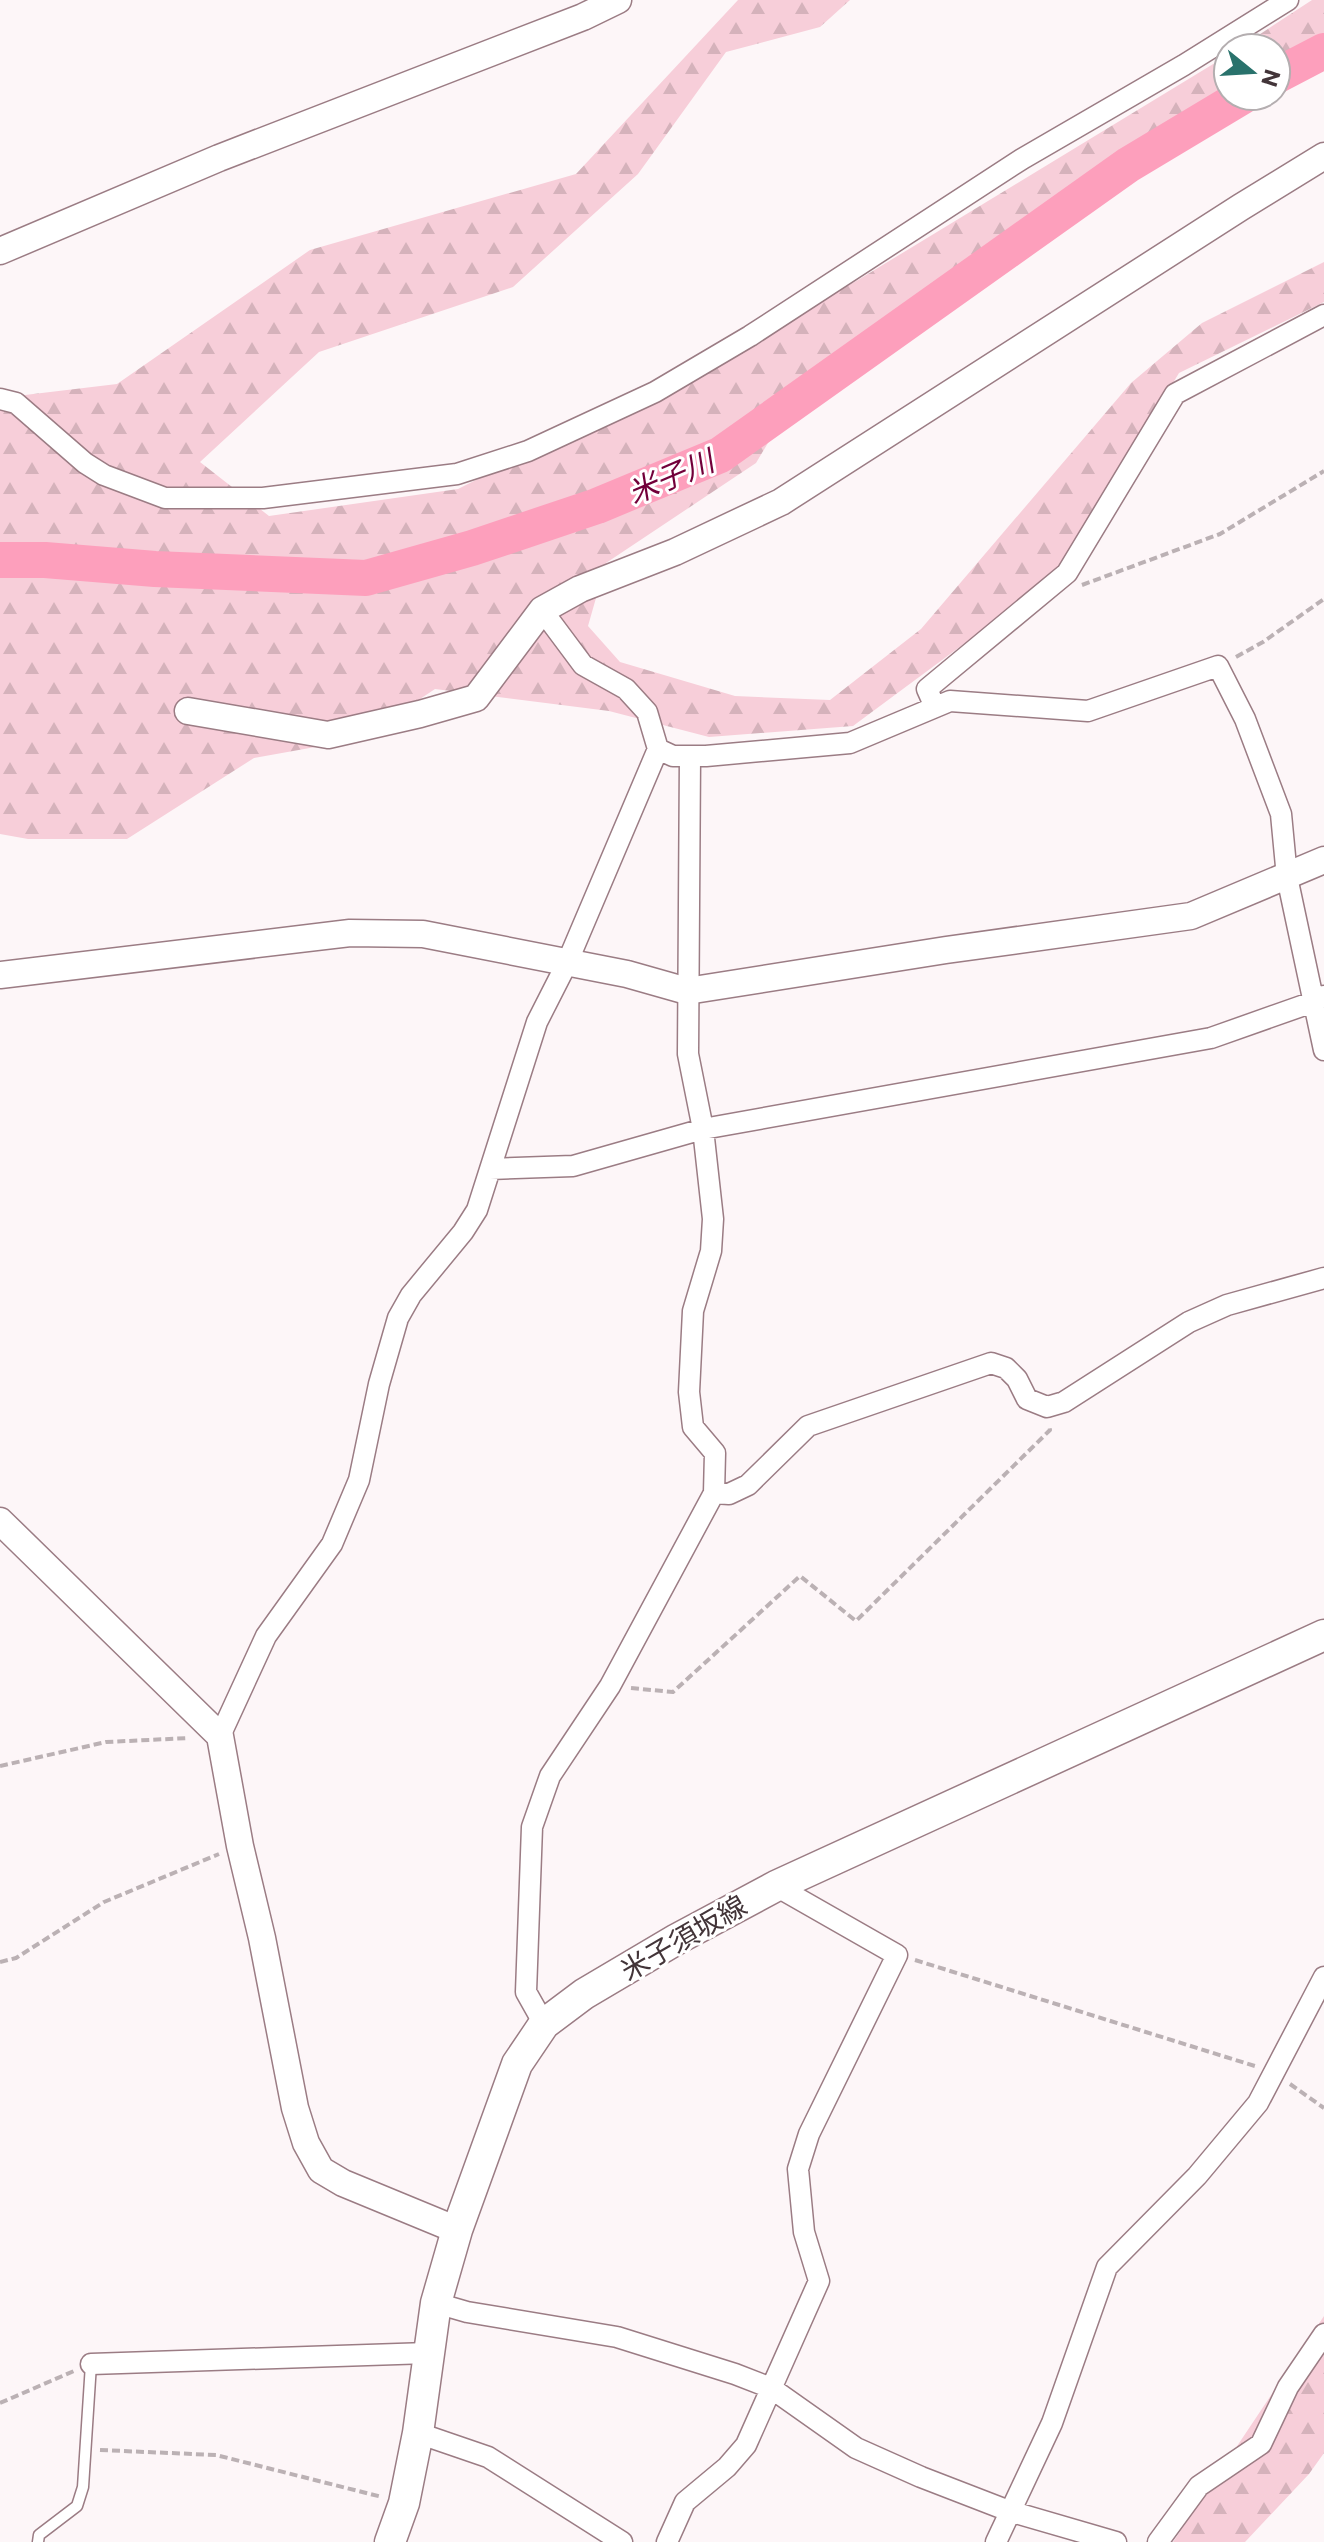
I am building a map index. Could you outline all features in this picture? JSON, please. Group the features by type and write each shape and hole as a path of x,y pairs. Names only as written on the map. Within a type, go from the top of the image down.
{"main road":[{"name":"米子須坂線","path":"390,2542 404,2503 418,2433 436,2303 457,2230 517,2064 544,2024 584,1994 776,1886 1324,1635"}],"street":[{"path":"0,251 219,158 583,17 618,0"},
{"path":"0,399 16,403 85,463 104,475 165,498 263,498 457,474 528,451 655,392 750,336 1022,159 1184,65 1288,0"},
{"path":"188,711 328,735 476,698 542,610 580,589 675,552 781,502 1324,156"},
{"path":"935,707 927,689 1067,573 1175,394 1324,315"},
{"path":"457,2230 343,2183 321,2170 306,2143 295,2108 220,1736 266,1636 332,1544 359,1480 379,1384 398,1318 411,1295 463,1232 477,1210 537,1022 567,963 658,749 647,712 626,689 583,665 542,610"},
{"path":"658,749 673,756 690,756 850,743 950,701 1088,711 1218,666 1245,719 1281,814 1287,877 1319,999 1324,1050"},
{"path":"544,2024 526,1992 532,1827 550,1776 610,1686 714,1493 715,1453 693,1427 689,1392 693,1311 711,1251 713,1219 703,1129 688,1054 690,756"},
{"path":"0,975 350,933 423,934 627,974 687,991 946,950 1191,916 1324,860"},
{"path":"490,1169 573,1166 703,1129 1211,1038 1319,999"},
{"path":"714,1493 729,1494 748,1485 808,1426 991,1363 1006,1368 1017,1379 1027,1399 1047,1407 1064,1402 1189,1322 1227,1305 1324,1278"},
{"path":"0,1521 220,1736"},
{"path":"667,2542 685,2502 727,2467 746,2445 819,2281 804,2232 798,2169 809,2134 897,1955 776,1886"},
{"path":"996,2542 1052,2423 1107,2267 1197,2176 1258,2103 1324,1977"},
{"path":"436,2303 467,2312 617,2337 771,2388 856,2448 1009,2511 1116,2542"},
{"path":"1158,2542 1199,2486 1261,2444 1288,2387 1324,2334"},
{"path":"91,2364 428,2353"},
{"path":"418,2433 488,2457 622,2542"}],"lane":[{"path":"38,2542 39,2535 77,2506 83,2487 91,2364"}],"path":[{"path":"1047,589 1089,584 1220,534 1324,471"},
{"path":"1218,666 1263,642 1324,599"},
{"path":"610,1686 673,1692 800,1576 856,1621 1050,1430 1047,1407"},
{"path":"0,1766 106,1742 220,1736"},
{"path":"0,1962 16,1958 104,1902 240,1846"},
{"path":"897,1955 1274,2072 1324,2108"},
{"path":"0,2403 91,2364"},
{"path":"85,2449 216,2455 404,2503"}],"green space":[{"path":"738,0 850,0 820,27 726,52 638,174 513,287 319,352 200,462 269,516 458,489 680,377 858,280 1212,65 1212,110 812,369 756,463 606,563 588,626 620,662 735,696 830,700 921,629 1131,383 1202,323 1324,262 1324,302 1179,373 1057,575 853,726 709,737 609,711 435,689 360,739 254,758 127,839 28,839 0,834 0,398 117,384 310,250 576,174"},
{"path":"1312,0 1324,0 1324,39 1292,58 1292,32 1263,32"},
{"path":"1324,2316 1324,2453 1309,2474 1245,2542 1173,2542"}],"waterway":[{"name":"米子川","path":"1292,68 1324,51"},
{"name":"米子川","path":"0,560 366,578 472,548 597,506 720,455 1128,165 1216,112"}]}
